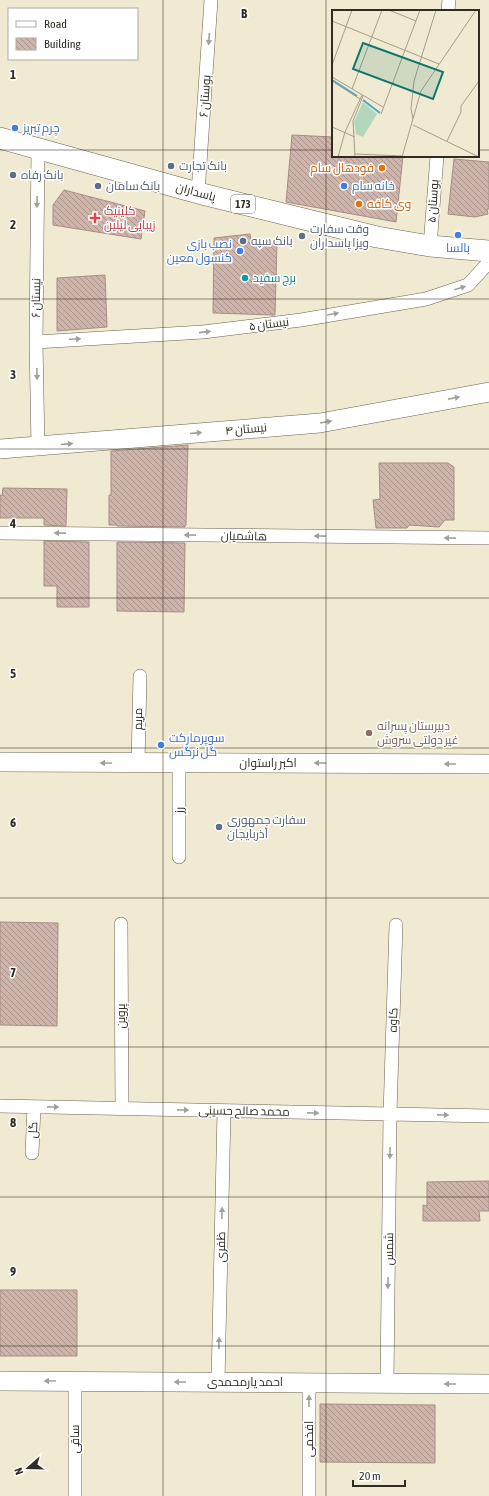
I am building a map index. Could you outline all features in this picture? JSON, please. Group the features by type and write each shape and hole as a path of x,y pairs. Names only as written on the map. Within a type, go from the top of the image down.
{"main road":[{"name":"پاسداران","path":"0,138 198,193 377,238 430,246 489,251"}],"street":[{"name":"بوستان ۶","path":"198,193 211,0"},
{"path":"448,10 449,0"},
{"name":"نیستان ۶","path":"38,149 36,342 38,447"},
{"name":"بوستان ۵","path":"430,246 437,157"},
{"name":"نیستان ۵","path":"36,342 203,332 301,320 426,299 468,285 489,262"},
{"name":"نیستان ۴","path":"0,449 320,423 489,392"},
{"name":"هاشمیان","path":"0,532 489,538"},
{"name":"مریم","path":"138,763 140,676"},
{"name":"اکبر راستوان","path":"0,762 489,764"},
{"name":"رز","path":"179,763 179,857"},
{"name":"پروین","path":"121,924 122,1109"},
{"name":"کاوه","path":"390,1114 396,925"},
{"name":"محمد صالح حسینی","path":"0,1106 489,1116"},
{"name":"گل","path":"32,1153 34,1107"},
{"name":"ظفری","path":"218,1382 224,1111"},
{"name":"شمس","path":"387,1383 390,1114"},
{"name":"احمد یارمحمدی","path":"0,1381 489,1384"},
{"name":"ساقی","path":"75,1381 75,1496"},
{"name":"افخمی","path":"308,1383 309,1496"}],"building":[{"name":"خانه سام","path":"292,135 332,137 332,157 403,157 396,222 286,202"},
{"path":"454,159 489,162 488,214 475,217 448,214"},
{"path":"64,190 145,211 141,239 53,225 53,205"},
{"name":"برج سفید","path":"250,234 252,243 277,243 275,315 213,313 214,238"},
{"path":"105,275 107,327 57,331 57,278"},
{"path":"188,445 185,527 109,525 111,451"},
{"path":"379,463 448,463 454,467 454,520 445,520 439,527 409,525 407,528 376,528 373,500 380,499"},
{"path":"3,488 67,489 66,526 44,525 44,518 0,518 0,495 2,496"},
{"path":"44,541 89,542 89,607 57,607 57,586 44,586"},
{"path":"117,542 185,543 184,612 117,611"},
{"path":"0,922 58,923 57,1026 0,1025"},
{"path":"489,1181 489,1211 479,1211 480,1221 423,1221 423,1205 427,1206 427,1182"},
{"path":"0,1290 77,1290 77,1356 0,1356"},
{"path":"320,1404 435,1405 435,1463 320,1462"}],"place":[{"name":"چرم تبریز","path":"15,128"},
{"name":"بانک تجارت","path":"171,166"},
{"name":"فودهال سام","path":"382,168"},
{"name":"بانک رفاه","path":"13,175"},
{"name":"بانک سامان","path":"98,186"},
{"name":"خانه سام","path":"344,186"},
{"name":"وی کافه","path":"359,204"},
{"name":"کلینیک زیبایی لیلین","path":"95,218"},
{"name":"بالسا","path":"458,235"},
{"name":"وقت سفارت ویزا پاسداران","path":"302,236"},
{"name":"بانک سپه","path":"243,241"},
{"name":"نصب بازی کنسول معین","path":"240,251"},
{"name":"برج سفید","path":"245,278"},
{"name":"دبیرستان پسرانه غیر دولتی سروش","path":"369,733"},
{"name":"سوپرمارکت گل نرگس","path":"161,745"},
{"name":"سفارت جمهوری آذربایجان","path":"219,827"}]}
